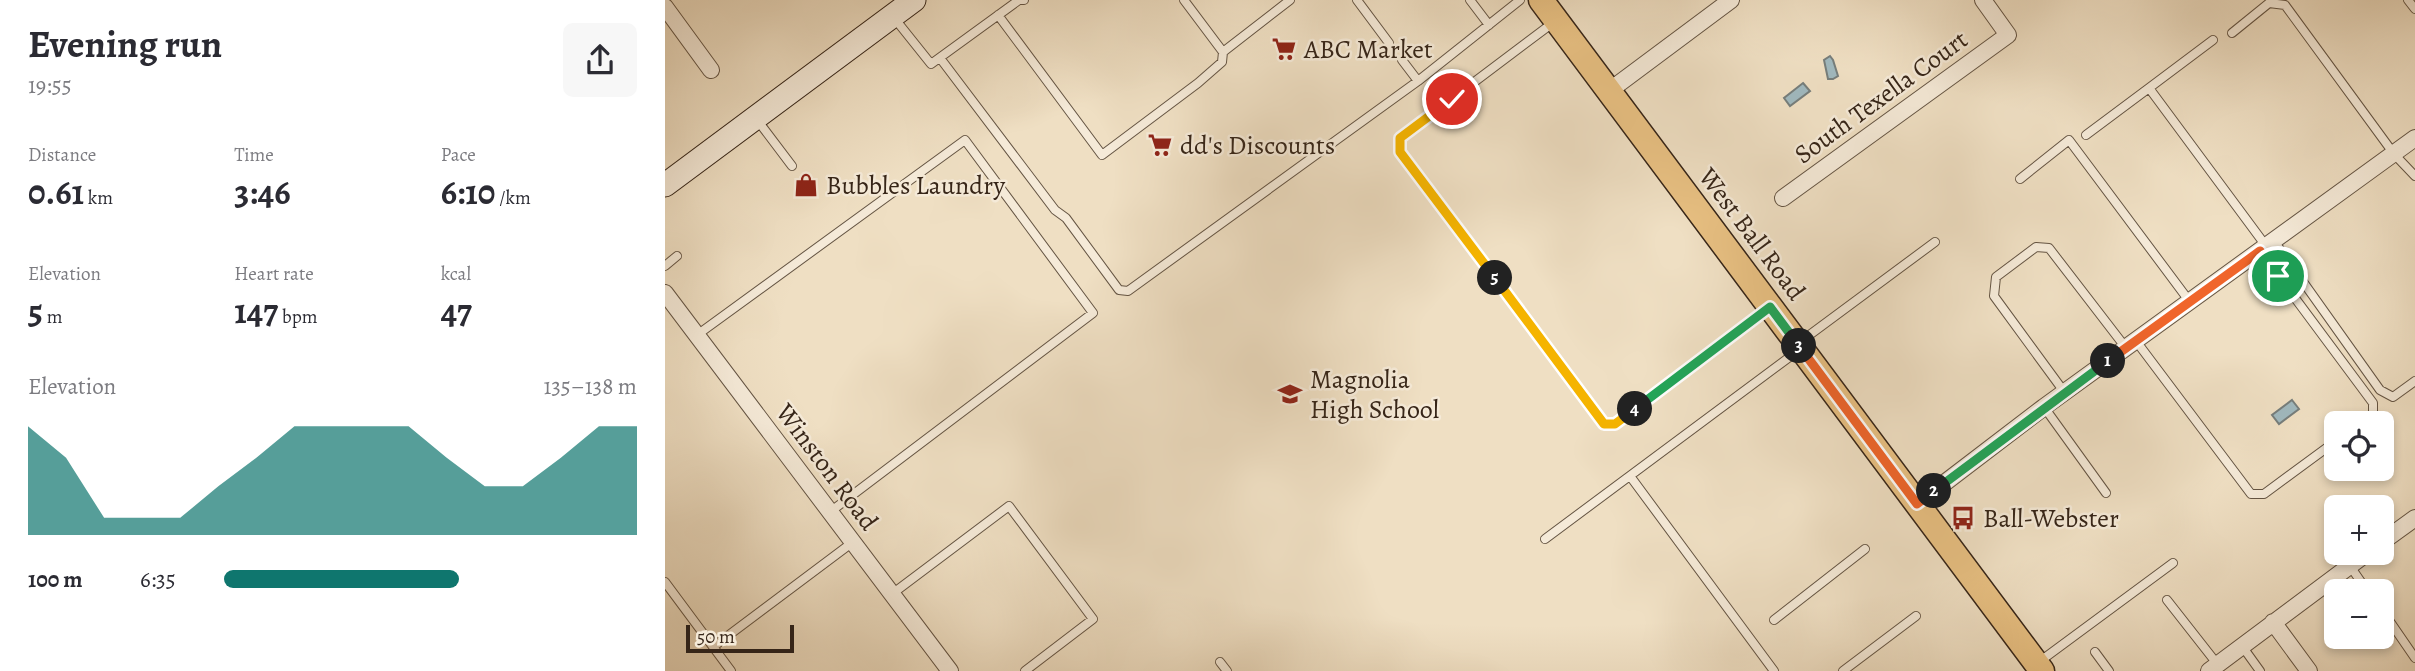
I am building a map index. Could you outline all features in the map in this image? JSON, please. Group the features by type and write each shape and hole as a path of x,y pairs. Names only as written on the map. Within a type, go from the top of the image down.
{"main road":[{"path":"665,185 756,118 887,8 914,0"},
{"name":"West Ball Road","path":"1541,0 2039,669"}],"street":[{"path":"1608,91 1731,0"},
{"name":"South Texella Court","path":"1783,198 2008,35 1983,0"},
{"path":"665,7 711,70"},
{"path":"1917,504 2044,407 2415,138"},
{"name":"Winston Road","path":"665,293 950,671"},
{"path":"2394,533 2415,518"},
{"path":"2214,668 2350,565"},
{"path":"2273,622 2309,671"}],"lane":[{"path":"887,8 931,64 1019,0 1024,0"},
{"path":"998,15 1102,155 1222,62 1223,52 1184,0"},
{"path":"1223,52 1290,0"},
{"path":"1357,0 1389,43"},
{"path":"1471,0 1489,25"},
{"path":"940,58 1119,290 1128,291 1418,81 1520,0"},
{"path":"2408,0 2415,9"},
{"path":"2232,33 2269,3 2285,5 2394,154 2415,176"},
{"path":"1556,20 1400,138 1400,152 1604,424 1615,424 1770,307"},
{"path":"2085,135 2213,40"},
{"path":"1402,60 1418,81"},
{"path":"2149,88 2266,246 2380,390 2393,397 2415,381"},
{"path":"756,118 792,166"},
{"path":"697,335 965,140 1093,313 830,512"},
{"path":"2020,179 2069,140 2190,302"},
{"path":"1545,539 1934,242"},
{"path":"2266,246 2373,403 2373,411"},
{"path":"2065,393 1994,296 1996,277 2036,247 2049,248 2251,494 2264,494 2324,450"},
{"path":"665,266 677,256"},
{"path":"2044,407 2106,493"},
{"path":"1630,476 1774,671"},
{"path":"892,594 1009,506 1093,619 1025,671"},
{"path":"713,647 853,542"},
{"path":"1774,620 1865,549"},
{"path":"2039,669 2173,563"},
{"path":"2350,565 2359,579"},
{"path":"665,582 730,671"},
{"path":"2167,600 2214,668"},
{"path":"1843,671 1916,616"},
{"path":"2394,627 2415,658"},
{"path":"2242,646 2260,671"},
{"path":"2095,652 2109,671"},
{"path":"1220,662 1227,671"}],"water":[{"path":"1830,56 1838,76 1833,79 1828,79 1824,60"},
{"path":"1803,83 1810,91 1790,106 1784,98"},
{"path":"2292,400 2299,409 2279,424 2272,415"}],"place":[{"name":"ABC Market","path":"1284,49"},
{"name":"dd's Discounts","path":"1160,145"},
{"name":"Bubbles Laundry","path":"806,185"},
{"name":"Magnolia High School","path":"1290,394"},
{"name":"Ball-Webster","path":"1963,518"}],"route":[{"path":"1452,99 1400,138 1400,152 1604,424 1615,424 1770,307 1917,504 2044,407 2260,251 2278,276"}]}
